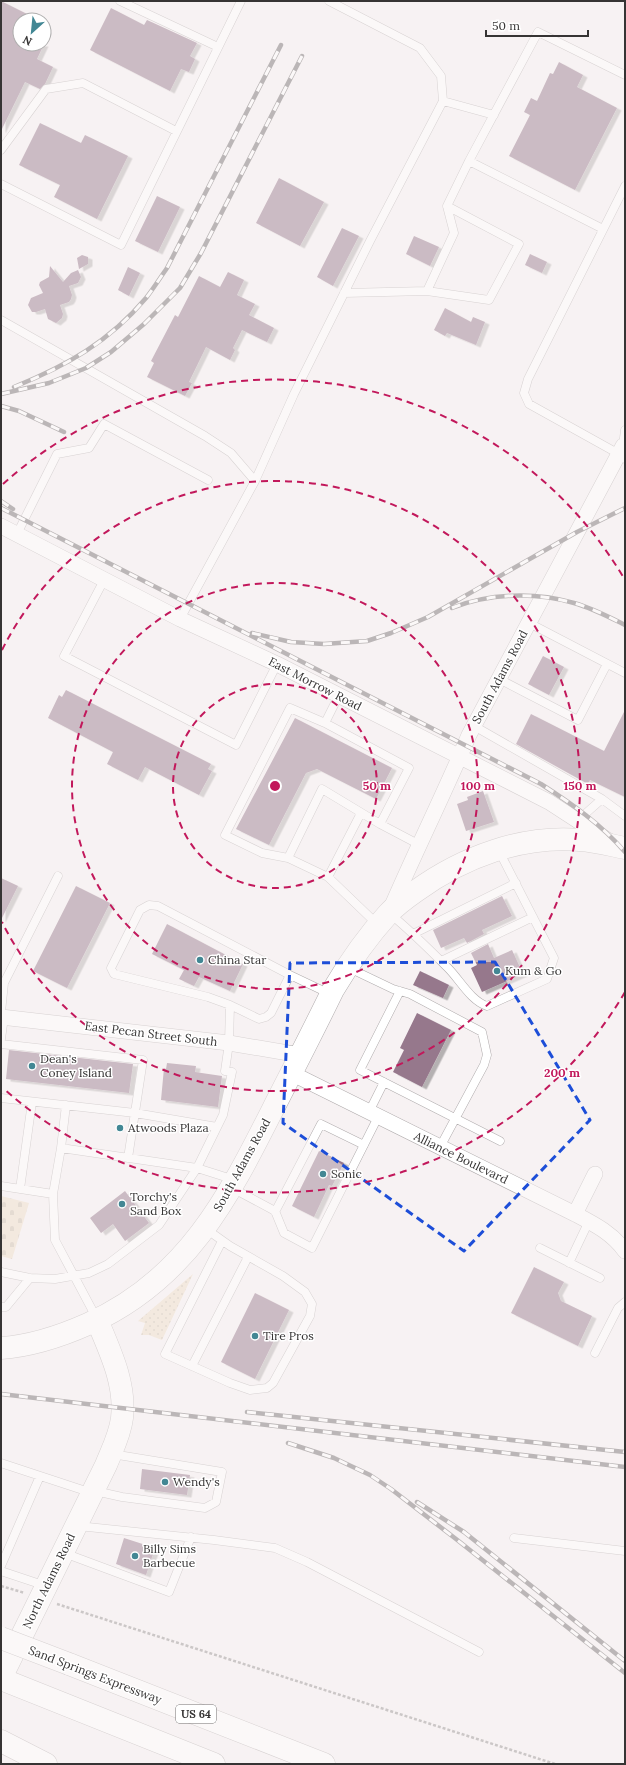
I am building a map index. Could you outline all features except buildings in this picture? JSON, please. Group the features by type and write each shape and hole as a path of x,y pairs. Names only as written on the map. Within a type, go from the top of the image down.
{"main road":[{"name":"South Adams Road","path":"1,1348 53,1338 97,1320 123,1306 155,1283 173,1268 192,1247 213,1235 234,1184 330,994 346,966 383,919 428,882 449,869 471,859 518,844 543,840 580,840 620,847"},
{"path":"76,1526 116,1444 122,1418 122,1395 116,1367 97,1320"},
{"name":"North Adams Road","path":"1,1679 76,1526"},
{"name":"Sand Springs Expressway","path":"1,1638 324,1764"},
{"path":"1,1679 214,1764"},
{"path":"1,1741 46,1764"}],"street":[{"name":"South Adams Road","path":"383,919 474,726 622,453"},
{"name":"East Morrow Road","path":"1,526 180,619 278,664 459,758 549,802 620,847"},
{"name":"East Pecan Street South","path":"2,1015 229,1043 295,1064"},
{"name":"Alliance Boulevard","path":"295,1064 374,1114 589,1221 618,1241 625,1251"},
{"path":"575,1214 595,1174"}],"lane":[{"path":"120,1 218,47"},
{"path":"1,184 121,245 240,1"},
{"path":"180,619 255,482 294,394 344,293 443,101 441,76 420,48 329,1"},
{"path":"427,291 454,233 447,206 469,161 538,32 625,75"},
{"path":"1,150 46,89 83,83 176,131"},
{"path":"443,101 494,115"},
{"path":"469,161 603,229"},
{"path":"625,186 528,379 524,393 529,404 622,453 625,430"},
{"path":"344,293 427,291 490,300 519,244 447,206"},
{"path":"1,320 205,436 231,453 255,482"},
{"path":"17,534 57,454 89,448 104,424 208,480"},
{"path":"104,580 64,656 236,745 278,664"},
{"path":"529,623 625,673"},
{"path":"499,680 578,720 608,664"},
{"path":"325,723 339,695"},
{"path":"380,824 409,768 325,723 290,708 224,835 262,853 288,858 328,877 383,919 413,934 441,961 479,1004 487,1006 547,979 554,958 499,850"},
{"path":"474,726 602,799 625,816"},
{"path":"288,858 322,789 380,824 418,844"},
{"path":"579,822 584,814 602,799"},
{"path":"328,877 361,813"},
{"path":"1,1039 4,983 58,876"},
{"path":"413,934 516,883"},
{"path":"290,975 271,1013 266,1017 259,1019 230,1005 208,997 114,974 111,968 140,910 149,905 158,906 290,975 330,994"},
{"path":"441,961 533,918"},
{"path":"346,966 400,991 410,994 482,1032 487,1056 484,1065 440,1147"},
{"path":"400,991 360,1070 500,1141"},
{"path":"1,1272 30,1278 55,1279 90,1273 108,1264 160,1225 197,1168 223,1116 232,1072 225,1071 229,1043 230,1005"},
{"path":"1,1044 142,1060 128,1158"},
{"path":"61,1148 197,1168 234,1184 276,1212 284,1234 312,1248 364,1145 384,1082"},
{"path":"1,1098 135,1112 217,1127"},
{"path":"20,1189 32,1102"},
{"path":"66,1105 61,1148 53,1194 55,1240 97,1320"},
{"path":"276,1212 321,1124 364,1145"},
{"path":"1,1186 53,1194"},
{"path":"569,1263 589,1221"},
{"path":"213,1235 248,1257 283,1276 305,1292 312,1304 310,1316 273,1383 267,1388 250,1390 230,1383 165,1354 213,1235"},
{"path":"540,1248 600,1278"},
{"path":"192,1366 248,1257"},
{"path":"1,1308 6,1307 30,1278"},
{"path":"595,1353 618,1308 625,1302"},
{"path":"1,1463 93,1492 205,1508 216,1502 222,1472 111,1454"},
{"path":"1,1566 40,1476"},
{"path":"76,1526 275,1548 307,1562 479,1652"},
{"path":"63,1553 169,1592 191,1538"},
{"path":"514,1538 625,1551"},
{"path":"1,1571 43,1592"}],"path":[{"path":"1,1586 43,1592 555,1764"}],"highlighted area":[{"path":"495,962 590,1120 464,1251 283,1123 290,963"}],"green space":[{"path":"1,1196 29,1203 12,1259 1,1256"},
{"path":"193,1274 162,1340 149,1335 141,1335 145,1323 138,1321"}],"railway":[{"path":"14,387 33,379 86,351 117,328 146,298 167,268 281,45"},
{"path":"1,394 49,383 86,368 111,352 144,324 180,288 201,253 302,56"},
{"path":"1,406 19,411 64,432"},
{"path":"1,501 13,509"},
{"path":"1,508 541,784 586,815 606,832 625,852"},
{"path":"252,633 291,642 324,644 367,641 391,633 428,617 577,532 625,508"},
{"path":"452,608 482,599 497,597 544,597 559,599 581,605 625,625"},
{"path":"1,1394 625,1467"},
{"path":"247,1412 625,1452"},
{"path":"288,1443 334,1458 370,1475 391,1489 625,1673"},
{"path":"417,1502 464,1532 625,1661"}],"place":[{"name":"China Star","path":"200,960"},
{"name":"Kum & Go","path":"497,971"},
{"name":"Dean's Coney Island","path":"32,1066"},
{"name":"Atwoods Plaza","path":"120,1128"},
{"name":"Sonic","path":"323,1174"},
{"name":"Torchy's Sand Box","path":"122,1204"},
{"name":"Tire Pros","path":"255,1336"},
{"name":"Wendy's","path":"165,1482"},
{"name":"Billy Sims Barbecue","path":"135,1556"}]}
